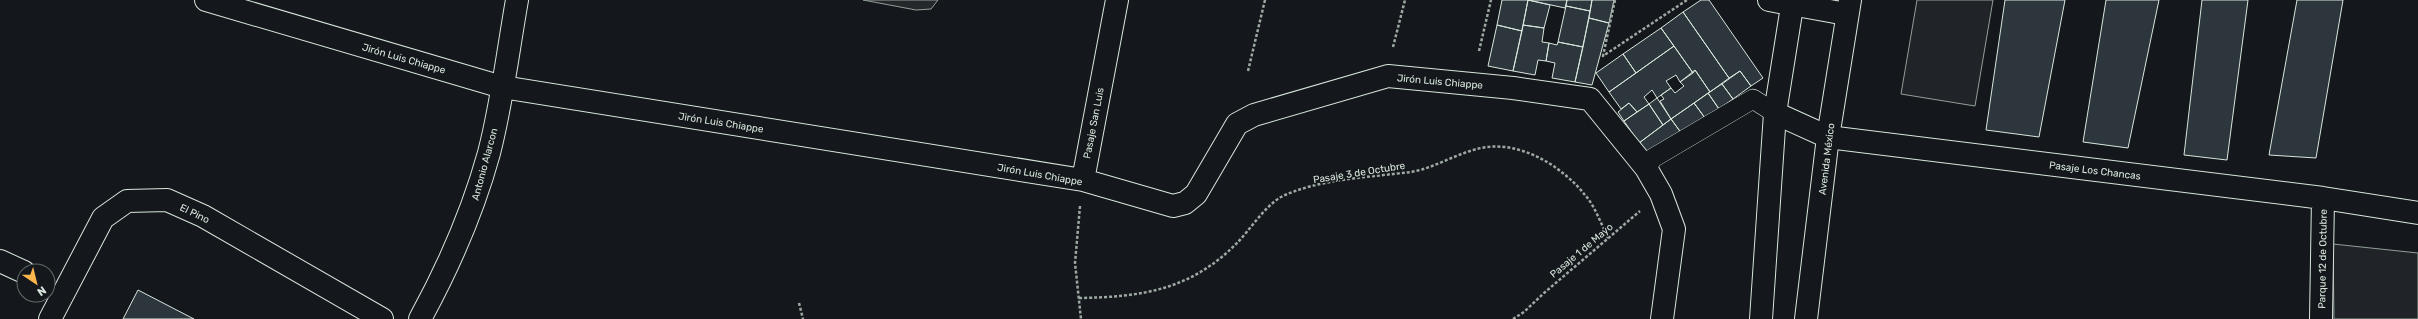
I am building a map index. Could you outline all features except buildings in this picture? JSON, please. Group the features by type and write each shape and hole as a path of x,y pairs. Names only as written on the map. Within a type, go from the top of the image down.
{"street":[{"name":"Jirón Luis Chiappe","path":"206,0 502,87 1083,180 1173,206 1185,203 1196,194 1236,124 1254,115 1388,76 1513,88 1590,99 1646,168 1661,194 1674,229 1662,319"},
{"name":"Antonio Alarcon","path":"420,319 442,281 471,211 489,152 517,0"},
{"name":"Pasaje San Luis","path":"1083,180 1117,0"},
{"path":"1768,0 1848,7"},
{"path":"1761,319 1776,114 1793,2"},
{"name":"Avenida México","path":"1806,319 1828,137 1848,7"},
{"path":"1646,168 1652,158 1752,99 1776,114"},
{"name":"Pasaje Los Chancas","path":"1776,114 1828,137 2323,198 2418,212"},
{"name":"Parque 12 de Octubre","path":"2321,319 2323,198"},
{"name":"El Pino","path":"56,287 103,218 127,201 167,200 203,216 382,319"},
{"path":"0,261 16,268"},
{"name":"El Pino","path":"50,319 53,303"}],"path":[{"path":"1248,71 1265,0"},
{"path":"1393,47 1405,0"},
{"path":"1479,51 1491,0"},
{"path":"1615,0 1603,56 1687,0"},
{"name":"Pasaje 3 de Octubre","path":"1079,298 1143,294 1183,282 1219,261 1281,198 1319,185 1419,170 1481,148 1511,146 1553,166 1586,195 1608,238"},
{"path":"1081,319 1075,263 1083,180"},
{"name":"Pasaje 1 de Mayo","path":"1513,319 1524,312 1544,293 1661,194"},
{"path":"799,303 803,319"}],"shaded area":[{"path":"863,0 938,0 931,9 916,10"},
{"path":"1917,0 1993,0 1975,106 1901,94"},
{"path":"2333,244 2418,253 2418,319 2334,319"}]}
